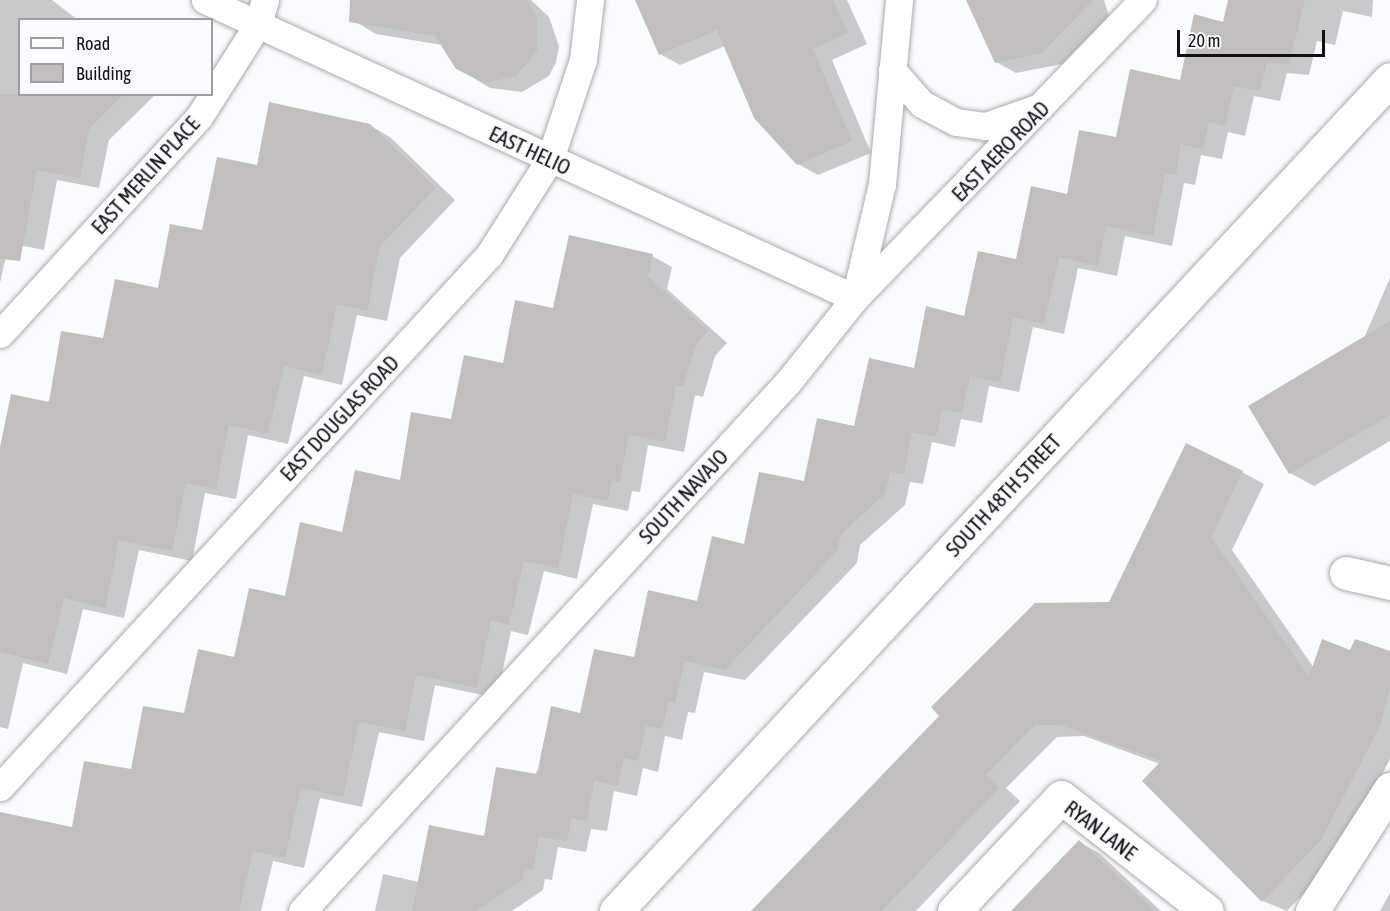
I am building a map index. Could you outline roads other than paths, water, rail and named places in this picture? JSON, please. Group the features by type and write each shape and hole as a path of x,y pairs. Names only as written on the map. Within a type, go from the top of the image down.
{"street":[{"name":"SOUTH 48TH STREET","path":"616,911 1390,79"},
{"path":"1346,573 1390,583"},
{"path":"1312,911 1390,789"},
{"name":"RYAN LANE","path":"954,911 1061,797 1207,911"}],"lane":[{"name":"EAST HELIO","path":"205,0 261,12 550,159 855,298"},
{"name":"EAST DOUGLAS ROAD","path":"0,787 489,255 550,159 583,60 590,0"},
{"name":"SOUTH NAVAJO","path":"302,911 788,382 855,298 882,184 899,0"},
{"name":"EAST AERO ROAD","path":"855,298 1046,104 1143,0"},
{"name":"EAST MERLIN PLACE","path":"213,93 261,12"},
{"path":"892,70 922,104 956,122 986,126 1046,104"},
{"name":"EAST MERLIN PLACE","path":"0,334 199,117 211,96"}]}
